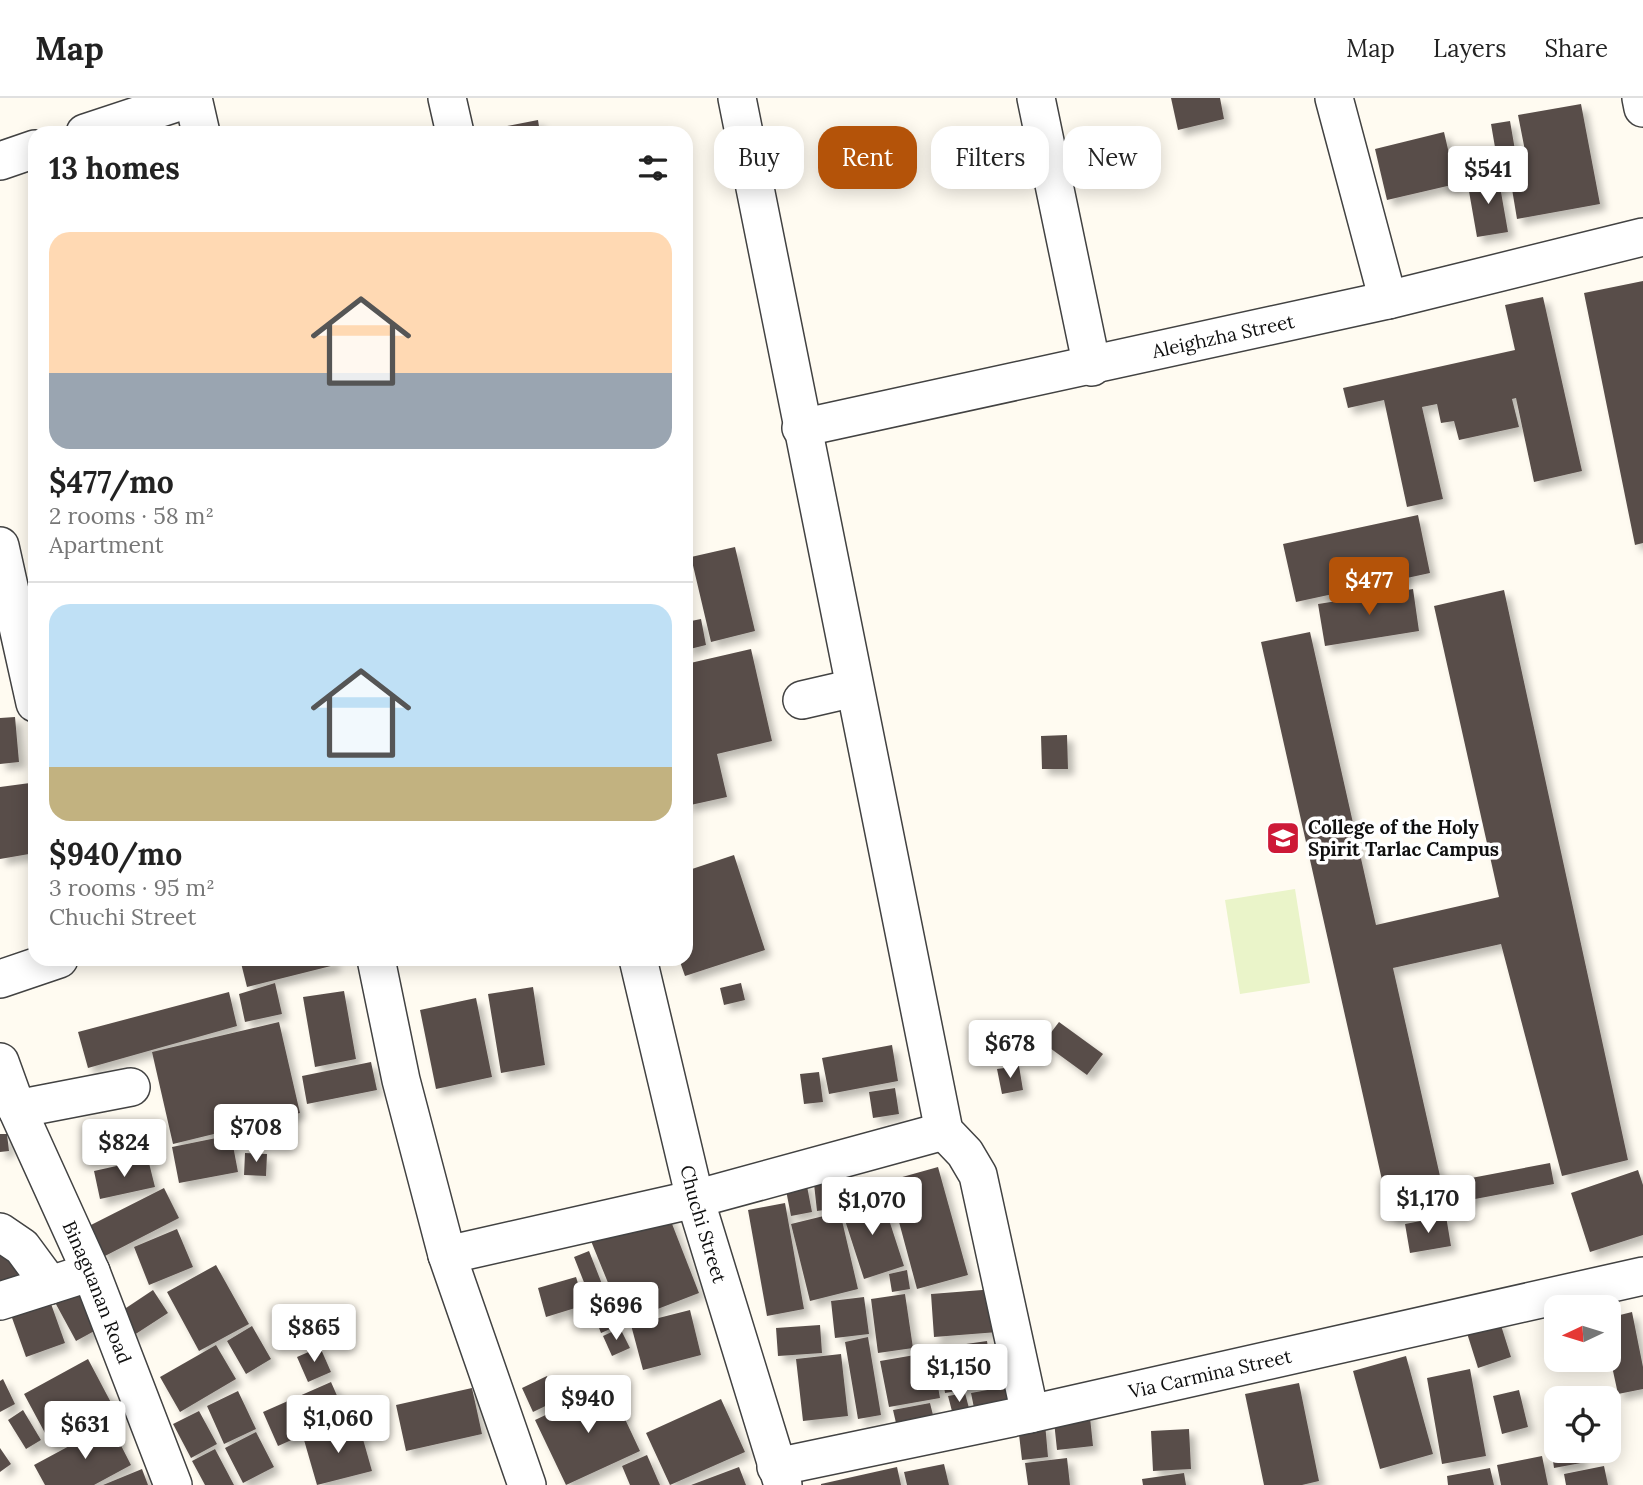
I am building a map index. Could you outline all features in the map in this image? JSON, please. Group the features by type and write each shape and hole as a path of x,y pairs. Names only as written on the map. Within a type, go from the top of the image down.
{"street":[{"path":"106,126 192,98 199,126"},
{"path":"447,98 453,126"},
{"path":"737,98 944,1131 965,1153 978,1175 1030,1413"},
{"path":"1036,98 1092,367"},
{"path":"1334,98 1388,300"},
{"path":"1640,98 1643,108"},
{"path":"0,161 28,151"},
{"name":"Aleighzha Street","path":"801,428 1092,367 1388,300 1643,237"},
{"path":"0,546 28,672"},
{"path":"802,700 854,688"},
{"path":"0,979 38,966"},
{"path":"377,966 401,1080 446,1255 527,1485"},
{"name":"Chuchi Street","path":"640,966 695,1199 780,1476"},
{"name":"Binaguanan Road","path":"0,1062 17,1109 91,1272 173,1485"},
{"path":"17,1109 131,1087"},
{"path":"446,1255 695,1199 944,1131"},
{"path":"0,1233 22,1247 50,1285"},
{"path":"0,1301 91,1272"},
{"name":"Via Carmina Street","path":"780,1476 1030,1413 1643,1276"}],"green space":[{"path":"1295,889 1310,983 1240,994 1225,900"}],"building":[{"path":"1171,98 1220,98 1224,119 1178,130"},
{"path":"1581,104 1600,204 1517,219 1508,165 1527,161 1518,115"},
{"path":"538,120 539,126 507,126"},
{"path":"1510,121 1515,150 1496,153 1491,124"},
{"path":"1444,132 1456,184 1387,200 1375,149"},
{"path":"1498,175 1508,232 1477,237 1467,180"},
{"path":"1643,281 1643,543 1635,545 1584,293"},
{"path":"1543,297 1582,471 1534,482 1516,398 1512,399 1519,427 1459,440 1454,421 1441,423 1437,404 1422,407 1443,499 1407,507 1384,400 1348,408 1343,388 1515,350 1505,305"},
{"path":"1418,515 1430,573 1296,602 1283,544"},
{"path":"735,547 755,631 711,642 693,557"},
{"path":"1413,589 1419,631 1325,646 1318,604"},
{"path":"1504,590 1628,1160 1562,1176 1501,944 1393,968 1447,1207 1391,1220 1261,642 1310,632 1376,925 1499,897 1434,606"},
{"path":"701,619 706,645 693,648 693,621"},
{"path":"751,649 772,741 717,754 727,797 693,804 693,662"},
{"path":"15,717 19,762 0,764 0,718"},
{"path":"1067,735 1068,769 1042,769 1041,736"},
{"path":"28,783 28,854 0,859 0,787"},
{"path":"734,855 765,950 685,976 681,966 693,966 693,869"},
{"path":"242,966 331,966 247,987"},
{"path":"275,983 282,1014 245,1022 239,994"},
{"path":"741,983 745,1000 724,1005 720,988"},
{"path":"533,987 545,1065 501,1073 488,994"},
{"path":"344,991 356,1059 315,1067 303,997"},
{"path":"229,992 237,1026 88,1068 78,1032"},
{"path":"476,998 492,1077 436,1089 420,1010"},
{"path":"279,1022 300,1113 173,1144 152,1052"},
{"path":"1059,1022 1103,1054 1087,1075 1043,1043"},
{"path":"892,1045 898,1081 829,1094 822,1058"},
{"path":"371,1062 377,1090 307,1104 302,1076"},
{"path":"1019,1066 1023,1090 1002,1094 997,1069"},
{"path":"819,1072 823,1102 804,1104 800,1074"},
{"path":"895,1088 899,1114 873,1118 869,1092"},
{"path":"0,1134 7,1134 9,1151 0,1152"},
{"path":"231,1135 238,1172 179,1183 172,1147"},
{"path":"245,1153 267,1154 266,1176 244,1175"},
{"path":"148,1159 155,1187 100,1199 94,1171"},
{"path":"1550,1163 1554,1184 1454,1203 1450,1182"},
{"path":"938,1167 968,1275 917,1289 888,1181"},
{"path":"1638,1170 1643,1185 1643,1235 1590,1252 1571,1193"},
{"path":"806,1181 812,1212 791,1216 785,1185"},
{"path":"836,1181 839,1208 817,1211 814,1184"},
{"path":"164,1188 179,1218 103,1257 87,1227"},
{"path":"881,1195 904,1266 864,1279 841,1208"},
{"path":"785,1203 804,1309 767,1316 748,1210"},
{"path":"667,1211 699,1293 624,1322 591,1241"},
{"path":"840,1212 858,1289 810,1301 791,1224"},
{"path":"1446,1216 1451,1246 1410,1253 1405,1224"},
{"path":"177,1229 193,1267 149,1285 134,1247"},
{"path":"12,1249 19,1282 0,1286 0,1252"},
{"path":"589,1251 604,1289 589,1295 574,1257"},
{"path":"216,1265 249,1324 199,1351 167,1292"},
{"path":"907,1270 910,1289 892,1292 889,1274"},
{"path":"576,1277 585,1305 546,1317 538,1288"},
{"path":"73,1282 98,1329 76,1341 51,1295"},
{"path":"995,1289 998,1332 934,1337 931,1294"},
{"path":"153,1290 168,1313 131,1337 117,1314"},
{"path":"905,1294 913,1348 878,1353 871,1299"},
{"path":"864,1297 869,1334 835,1338 831,1301"},
{"path":"50,1301 65,1343 26,1357 11,1315"},
{"path":"607,1303 617,1326 601,1333 592,1310"},
{"path":"690,1310 701,1355 643,1370 631,1325"},
{"path":"1632,1312 1643,1367 1643,1389 1621,1393 1621,1386 1616,1386 1613,1372 1621,1372 1621,1315"},
{"path":"1499,1319 1511,1357 1478,1368 1466,1330"},
{"path":"820,1325 822,1353 778,1356 776,1328"},
{"path":"252,1326 271,1359 246,1374 227,1341"},
{"path":"620,1328 630,1348 612,1356 603,1336"},
{"path":"868,1337 881,1415 858,1419 845,1342"},
{"path":"987,1341 994,1385 945,1393 938,1348"},
{"path":"216,1345 236,1379 180,1412 160,1377"},
{"path":"320,1347 331,1372 308,1382 297,1357"},
{"path":"932,1352 940,1398 889,1407 880,1361"},
{"path":"841,1354 848,1416 803,1421 796,1359"},
{"path":"1406,1356 1433,1454 1380,1469 1353,1371"},
{"path":"88,1359 116,1412 52,1446 24,1394"},
{"path":"1470,1369 1486,1456 1442,1464 1427,1378"},
{"path":"547,1376 558,1400 533,1412 522,1388"},
{"path":"3,1379 15,1404 0,1412 0,1381"},
{"path":"331,1382 346,1416 278,1446 263,1412"},
{"path":"1299,1383 1319,1481 1302,1485 1264,1485 1245,1394"},
{"path":"609,1385 640,1451 566,1485 535,1420"},
{"path":"1009,1386 1012,1402 974,1408 971,1393"},
{"path":"472,1388 482,1434 406,1451 396,1405"},
{"path":"1519,1390 1528,1427 1502,1434 1493,1396"},
{"path":"238,1391 256,1429 224,1444 207,1406"},
{"path":"965,1393 970,1412 953,1415 948,1396"},
{"path":"721,1399 745,1452 670,1485 646,1433"},
{"path":"930,1403 933,1415 896,1423 893,1410"},
{"path":"1089,1408 1093,1446 1057,1450 1053,1412"},
{"path":"23,1410 41,1440 26,1449 8,1420"},
{"path":"199,1411 217,1444 191,1458 173,1424"},
{"path":"1045,1423 1048,1457 1022,1460 1018,1426"},
{"path":"110,1424 131,1465 94,1485 45,1485 34,1465"},
{"path":"359,1425 372,1471 317,1485 304,1440"},
{"path":"1189,1429 1191,1469 1153,1471 1151,1431"},
{"path":"256,1432 274,1467 243,1483 225,1448"},
{"path":"0,1448 11,1464 0,1472"},
{"path":"215,1449 234,1485 205,1485 192,1461"},
{"path":"647,1455 660,1485 630,1485 622,1466"},
{"path":"1542,1456 1548,1485 1501,1485 1497,1465"},
{"path":"1067,1458 1070,1485 1028,1485 1025,1463"},
{"path":"1553,1463 1581,1463 1554,1468"},
{"path":"944,1464 949,1485 907,1485 904,1472"},
{"path":"1604,1466 1608,1485 1566,1485 1564,1474"},
{"path":"739,1467 746,1485 691,1485"},
{"path":"897,1467 901,1485 821,1485 821,1484"},
{"path":"1490,1468 1494,1485 1448,1485 1447,1476"},
{"path":"142,1469 148,1485 103,1485"},
{"path":"1184,1473 1186,1485 1143,1485 1142,1479"}],"place":[{"name":"College of the Holy Spirit Tarlac Campus","path":"1283,838"}]}
